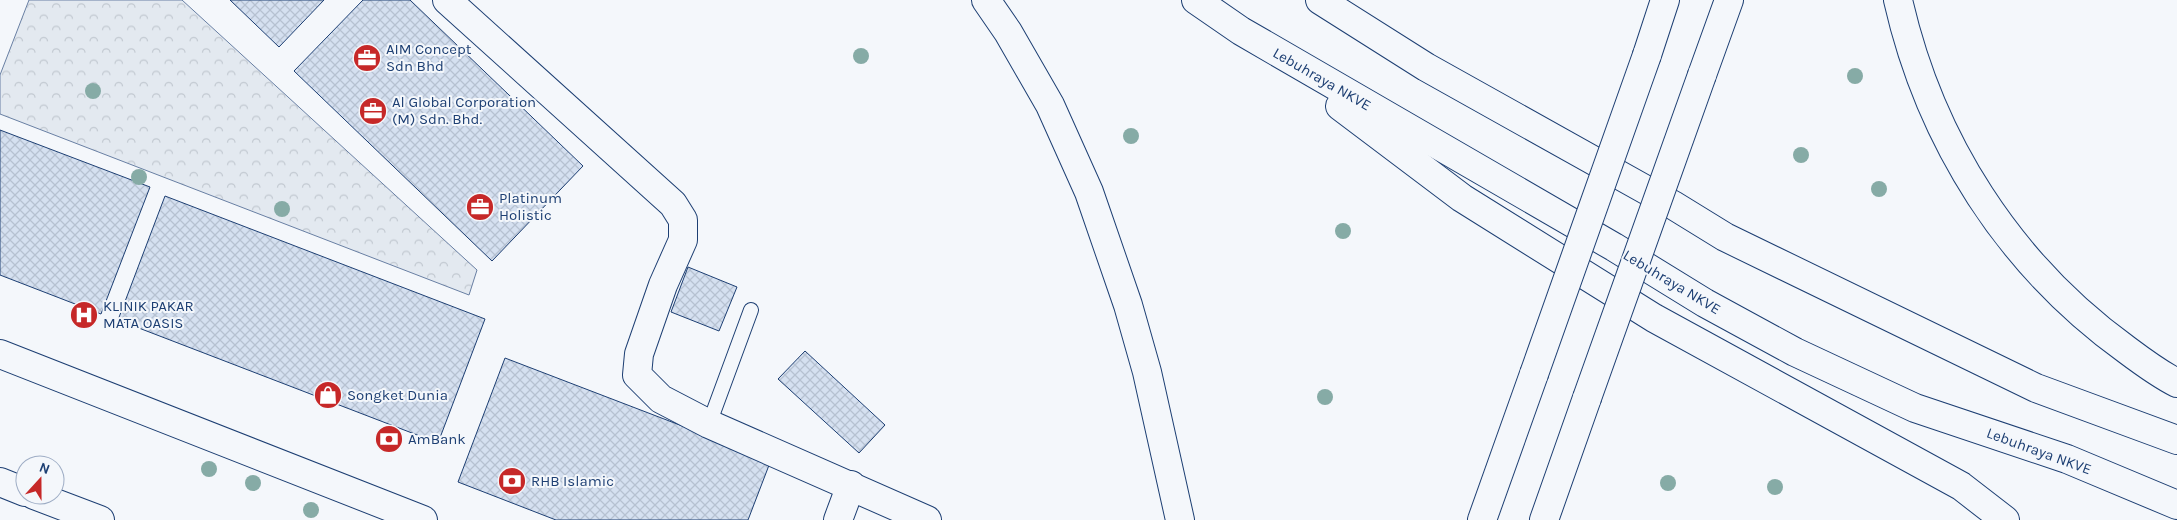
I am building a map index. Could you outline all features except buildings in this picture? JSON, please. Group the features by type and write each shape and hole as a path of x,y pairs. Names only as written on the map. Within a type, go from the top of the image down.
{"main road":[{"path":"447,0 673,204 683,220 683,240 663,285 639,354 638,375 661,399 709,424 851,486 887,511 927,520"},
{"path":"986,0 1008,32 1050,105 1089,192 1128,305 1147,372 1180,520"},
{"name":"Lebuhraya NKVE","path":"1196,0 1241,31 1614,247 1705,303 1795,352 1915,408 2067,459 2177,505"},
{"path":"1320,0 1426,67 1674,205 1725,237 2036,388 2177,440"},
{"path":"1482,520 1665,0"},
{"path":"1544,520 1729,0"},
{"path":"1898,0 1906,35 1924,88 1950,144 1979,196 2024,257 2073,308 2161,375 2177,383"},
{"path":"1241,31 1462,198 1654,318 1961,486 2005,520"},
{"path":"0,354 423,520"},
{"path":"0,482 15,488"},
{"path":"838,520 851,486"},
{"path":"60,505 100,520"}],"lane":[{"path":"709,424 752,310"}],"green space":[{"path":"29,0 182,0 477,270 469,295 0,114 0,75"}],"place":[{"name":"AIM Concept Sdn Bhd","path":"367,58"},
{"name":"Al Global Corporation (M) Sdn. Bhd.","path":"373,111"},
{"name":"Platinum Holistic","path":"480,207"},
{"name":"KLINIK PAKAR MATA OASIS","path":"84,315"},
{"name":"Songket Dunia","path":"328,395"},
{"name":"AmBank","path":"389,439"},
{"name":"RHB Islamic","path":"512,481"}]}
